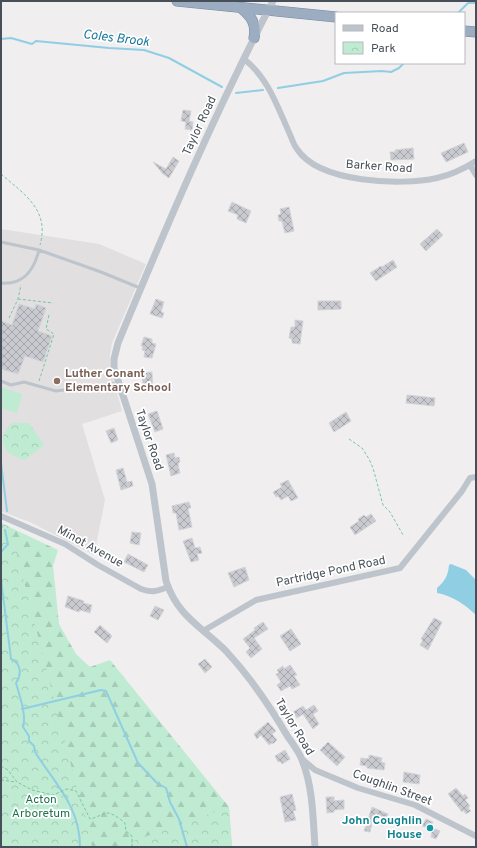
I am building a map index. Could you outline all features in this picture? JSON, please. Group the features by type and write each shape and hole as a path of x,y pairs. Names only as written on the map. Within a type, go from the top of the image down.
{"highway":[{"path":"177,1 335,18"},
{"path":"197,3 210,1"},
{"path":"241,8 253,21 255,27 254,38"},
{"path":"465,31 476,32"}],"street":[{"name":"Taylor Road","path":"273,1 192,167 140,288 115,351 114,368 152,484 168,587 182,611 225,651 248,676 272,710 302,759 312,804 315,847"},
{"name":"Barker Road","path":"244,59 254,67 266,82 297,149 307,161 319,168 335,174 353,178 401,181 438,178 473,163"},
{"path":"473,163 476,176"},
{"name":"Partridge Pond Road","path":"203,631 256,600 400,568 462,491 470,478 476,477"},
{"name":"Minot Avenue","path":"1,516 65,544 98,565 148,592 156,592 168,587"},
{"name":"Coughlin Street","path":"302,759 315,770 358,788 414,805 476,836"}],"lane":[{"path":"1,242 39,250 101,272 140,288"},
{"path":"1,283 14,282 22,279 34,265 39,250"},
{"path":"1,381 11,385 24,382 56,390 118,383"}],"path":[{"path":"1,174 35,205 42,219 43,235 39,250"},
{"path":"9,318 18,299 22,279"},
{"path":"18,299 53,303"},
{"path":"38,386 54,334 46,329 49,315"},
{"path":"349,439 362,448 369,459 373,468 383,506 390,512 403,535"},
{"path":"1,766 8,770 17,782"},
{"path":"1,780 17,782 32,790 53,795 67,789 76,791 90,819 97,818 106,813 113,815 125,823 126,831 132,836 132,847"}],"shaded area":[{"name":"Luther Conant Elementary School","path":"1,229 99,244 146,264 112,343 110,355 110,367 122,411 82,424 105,500 94,555 32,523 1,511"}],"green space":[{"path":"1,387 22,394 17,413 1,408"},
{"path":"13,423 29,423 44,445 25,460 9,453 4,444 3,440 5,432"},
{"path":"1,523 58,550 53,566 59,624 76,654 90,667 110,660 229,807 232,847 1,847"},
{"name":"Acton Arboretum","path":"1,523 10,527 92,847 1,847"},
{"path":"229,807 232,847 116,847"}],"water":[{"path":"451,564 466,570 476,580 476,615 458,601 437,593 437,588 446,578 449,565"}],"building":[{"path":"183,110 191,111 189,121 193,122 192,130 185,129 186,122 181,121"},
{"path":"464,143 468,152 446,162 441,153"},
{"path":"413,148 414,159 391,160 390,152"},
{"path":"173,157 179,161 169,178 163,174 153,162 166,169"},
{"path":"232,202 251,211 246,223 237,219 238,215 228,211"},
{"path":"289,207 294,231 285,233 282,221 279,221 278,215 281,214 280,209"},
{"path":"437,229 443,235 426,251 420,244"},
{"path":"393,260 397,267 376,281 370,273"},
{"path":"156,299 164,302 161,312 164,313 162,318 150,314"},
{"path":"318,301 341,301 341,309 318,310"},
{"path":"19,304 35,309 36,304 46,308 38,331 52,336 43,362 25,356 18,374 1,369 1,321 12,325"},
{"path":"295,320 303,321 300,344 292,343 292,339 289,338 291,327 295,327"},
{"path":"144,337 152,339 152,343 156,344 152,358 144,357 145,351 142,350 143,346 141,346"},
{"path":"152,372 153,391 144,392 142,377 143,373"},
{"path":"407,395 435,398 434,406 406,403"},
{"path":"157,411 163,429 155,432 148,414"},
{"path":"346,412 351,421 334,432 329,423"},
{"path":"114,428 118,440 111,443 106,431"},
{"path":"174,453 175,458 179,457 180,462 178,465 180,473 171,476 166,455"},
{"path":"123,468 127,482 132,481 133,486 121,490 116,470"},
{"path":"288,480 298,498 291,501 288,496 281,500 278,496 276,497 273,492 282,487 280,484"},
{"path":"189,502 191,508 188,508 192,527 179,530 176,513 173,513 172,506"},
{"path":"371,514 376,521 355,535 350,527 359,521 358,519 364,515 366,517"},
{"path":"132,532 141,533 139,545 130,543"},
{"path":"192,538 195,548 200,547 202,553 197,554 199,560 191,562 183,541"},
{"path":"128,554 148,565 144,572 124,562"},
{"path":"245,567 249,580 234,587 228,573"},
{"path":"68,596 84,601 83,603 92,605 90,613 80,610 79,612 65,607"},
{"path":"155,606 164,610 158,620 150,616"},
{"path":"434,618 442,622 428,650 420,645 423,640 421,639"},
{"path":"263,622 268,629 254,638 262,649 251,658 246,652 250,648 243,639 255,630 254,628"},
{"path":"100,625 112,636 107,643 94,632"},
{"path":"291,629 301,644 290,651 280,636"},
{"path":"205,659 212,667 205,673 198,664"},
{"path":"290,665 297,675 294,676 300,685 292,689 290,686 281,691 277,685 281,682 276,674 279,673 277,670 283,666 284,669"},
{"path":"314,705 318,711 313,714 319,724 313,729 303,714 297,718 293,712 303,706 306,710"},
{"path":"268,722 276,731 272,734 277,740 273,744 272,743 269,745 261,735 257,739 254,734"},
{"path":"328,742 345,757 337,766 320,750"},
{"path":"285,750 290,759 282,764 280,761 278,762 275,756"},
{"path":"369,755 382,758 381,762 385,763 384,770 367,768 367,766 360,765 361,758 369,759"},
{"path":"404,772 420,775 419,784 403,782"},
{"path":"456,788 463,796 465,794 468,798 465,800 470,806 468,808 471,811 466,814 463,810 462,812 448,794"},
{"path":"292,794 296,810 293,811 296,820 285,822 280,797"},
{"path":"326,797 334,797 334,801 344,800 344,809 334,810 334,812 327,813"},
{"path":"372,807 388,814 384,826 372,822 370,832 364,831"},
{"name":"John Coughlin House","path":"426,819 433,822 430,827 440,831 436,839 431,837 432,833 428,831 429,829 422,826"}],"waterway":[{"name":"Coles Brook","path":"459,12 468,3 476,3"},
{"name":"Coles Brook","path":"1,39 11,38 32,44 36,41 144,50 169,58 222,87"},
{"name":"Coles Brook","path":"278,88 323,81 344,73 391,72 403,64"},
{"name":"Coles Brook","path":"236,93 263,90"},
{"path":"1,463 7,511"},
{"path":"1,552 8,544 5,530"},
{"path":"1,579 11,659 17,663 20,669 16,683 21,699 24,717 23,727 29,736 29,741 34,746 35,752 71,807 79,832 80,847"},
{"path":"22,709 101,690 106,691 138,763 157,783 166,788 170,802 179,819 187,847"}],"place":[{"name":"Luther Conant Elementary School","path":"57,381"},
{"name":"John Coughlin House","path":"430,828"}]}
